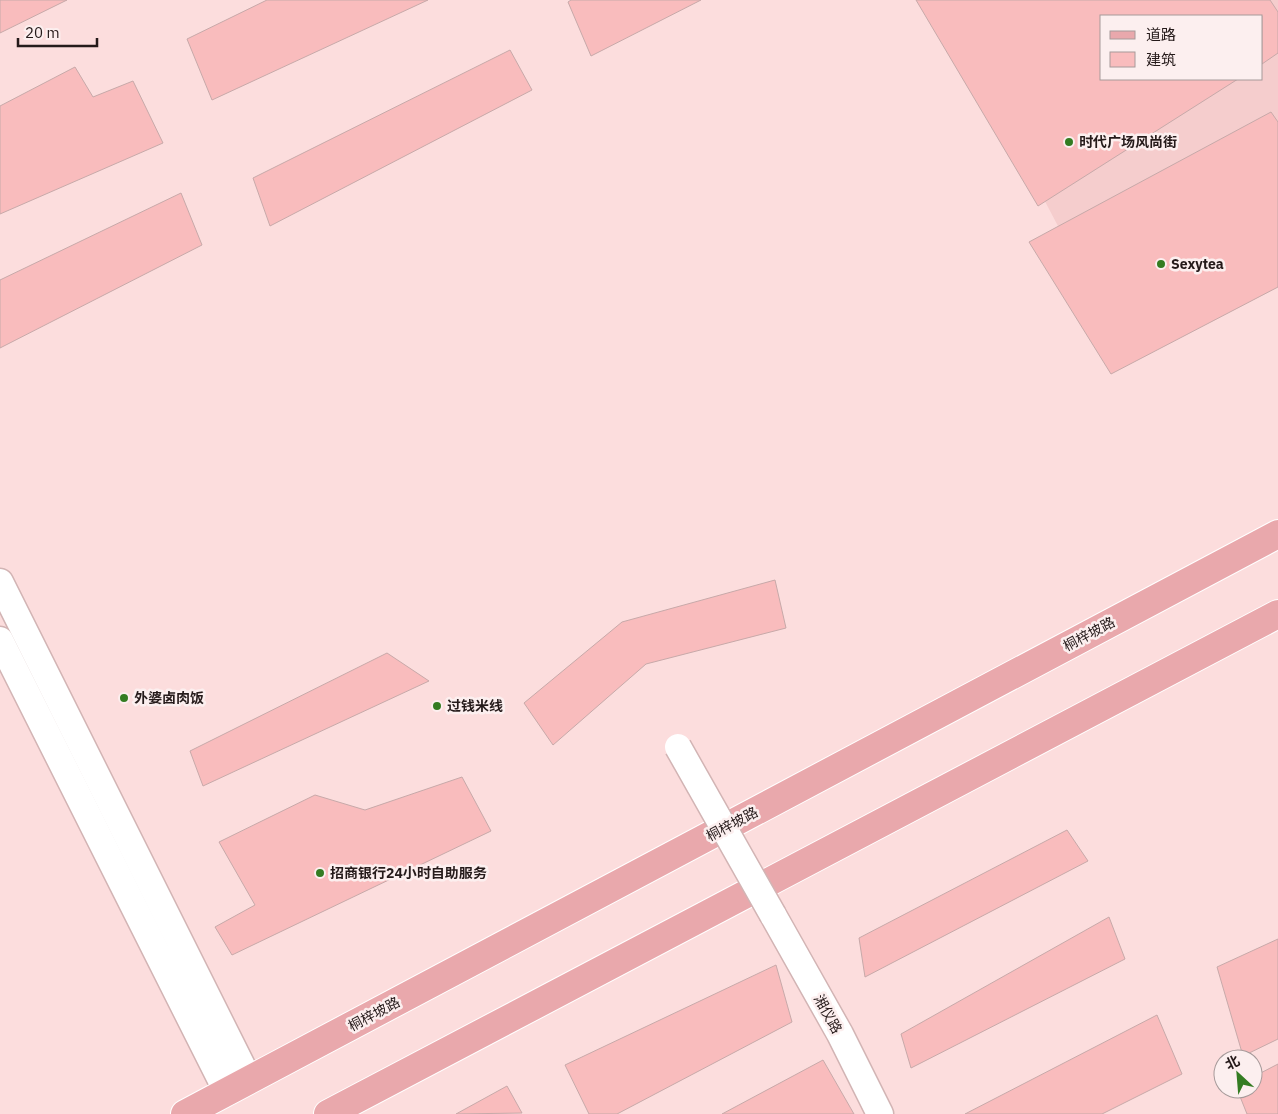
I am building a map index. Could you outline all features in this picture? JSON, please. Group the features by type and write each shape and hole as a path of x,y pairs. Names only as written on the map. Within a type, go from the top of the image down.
{"main road":[{"name":"桐梓坡路","path":"185,1114 1278,534"},
{"path":"328,1114 1278,614"}],"street":[{"path":"0,582 238,1086"},
{"path":"0,640 238,1086"},
{"name":"湘仪路","path":"678,747 840,1034 880,1114"}],"shaded area":[{"name":"时代广场风尚街","path":"939,0 1278,0 1278,161 1069,247"}],"building":[{"path":"0,0 67,0 0,33"},
{"path":"267,0 428,0 212,100 187,39"},
{"path":"571,0 701,0 591,56 568,2"},
{"name":"时代广场风尚街","path":"916,0 1270,0 1278,12 1278,53 1263,63 1263,15 1100,15 1100,80 1236,80 1038,206"},
{"path":"510,50 532,90 270,226 253,178"},
{"path":"75,67 93,97 133,81 163,143 0,214 0,106"},
{"name":"Sexytea","path":"1271,112 1278,122 1278,287 1111,374 1029,242"},
{"path":"181,193 202,245 0,348 0,280"},
{"path":"775,580 786,628 646,664 553,745 524,703 622,622"},
{"path":"387,653 429,681 203,786 190,751"},
{"name":"招商银行24小时自助服务","path":"462,777 491,831 232,955 215,927 255,905 219,842 315,795 365,810"},
{"path":"1067,830 1088,861 865,977 859,938"},
{"path":"1109,917 1125,959 911,1068 901,1034"},
{"path":"1278,939 1278,1039 1257,1049 1241,1049 1217,967"},
{"path":"776,965 792,1022 617,1114 589,1114 565,1065"},
{"path":"1157,1015 1182,1074 1102,1114 965,1114"},
{"path":"823,1060 854,1114 722,1114"},
{"path":"1278,1064 1278,1114 1247,1114 1241,1099 1263,1099 1263,1072"},
{"path":"507,1086 522,1113 456,1114"}],"place":[{"name":"时代广场风尚街","path":"1069,142"},
{"name":"Sexytea","path":"1161,264"},
{"name":"外婆卤肉饭","path":"124,698"},
{"name":"过钱米线","path":"437,706"},
{"name":"招商银行24小时自助服务","path":"320,873"}]}
